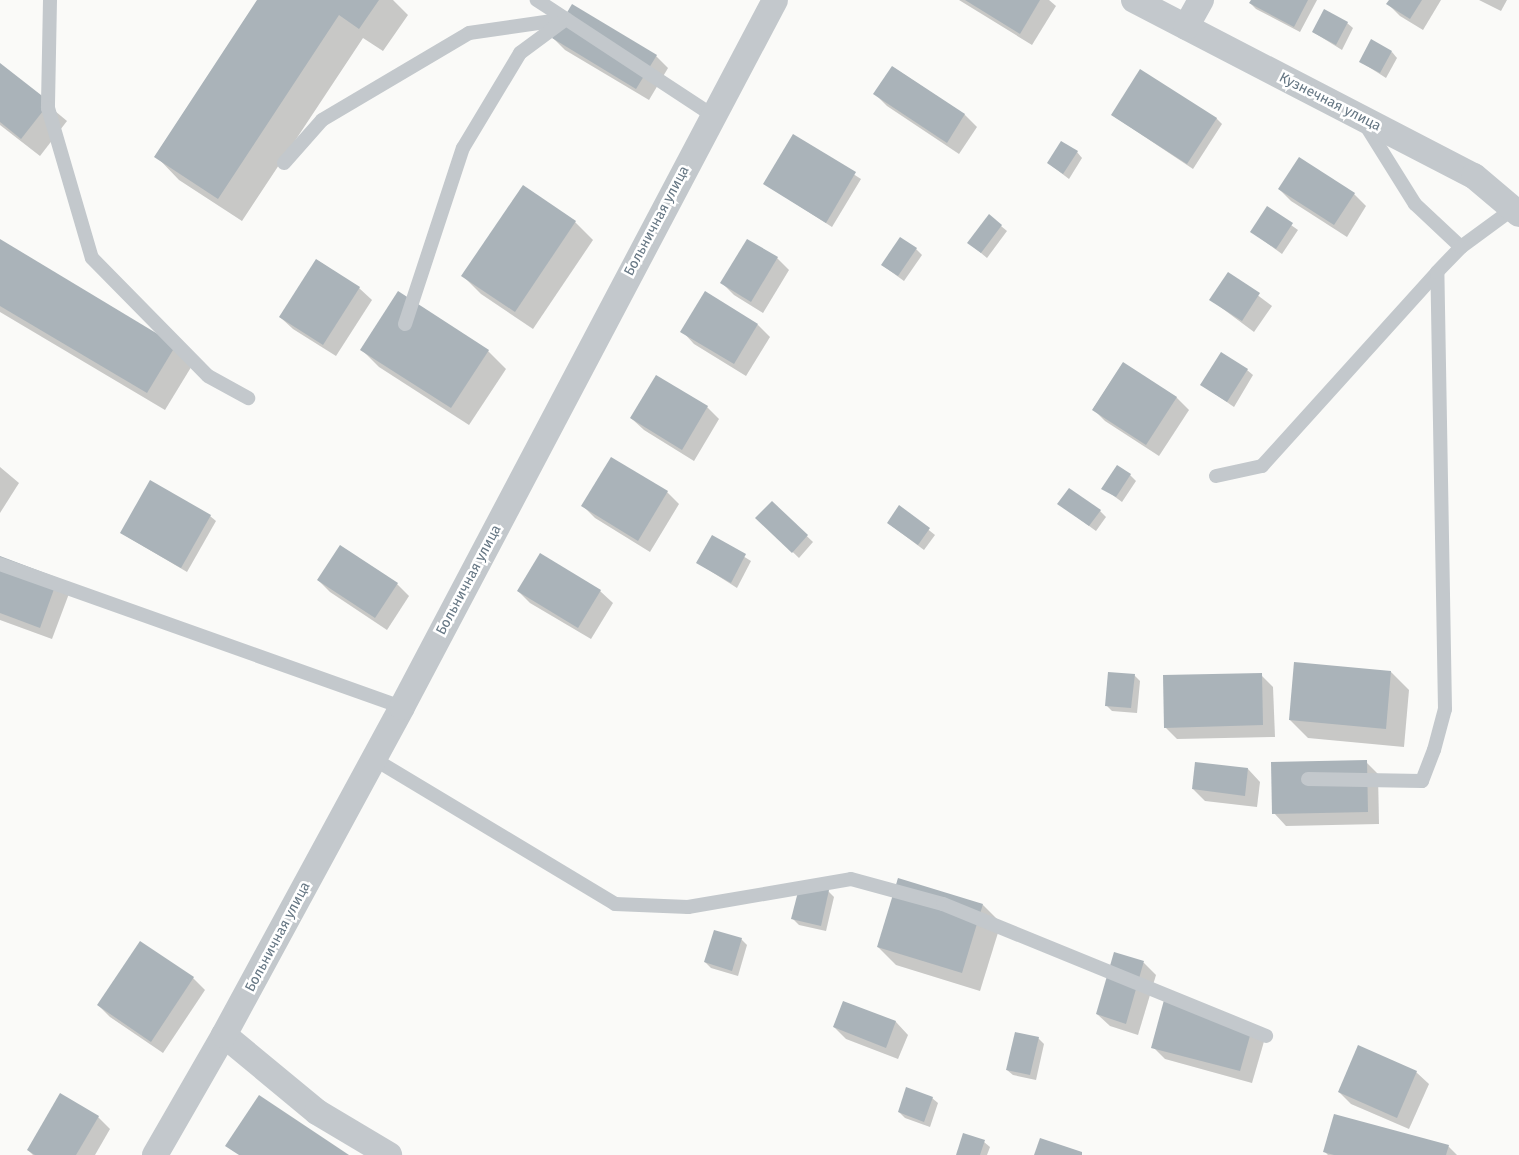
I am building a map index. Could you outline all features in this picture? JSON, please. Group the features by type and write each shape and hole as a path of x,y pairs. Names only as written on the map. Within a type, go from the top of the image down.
{"street":[{"name":"Больничная улица","path":"155,1155 224,1035 402,707 712,115 775,0"},
{"name":"Кузнечная улица","path":"1134,0 1474,176 1517,211"},
{"path":"1186,27 1201,0"},
{"path":"224,1035 317,1112 389,1155"}],"lane":[{"path":"50,0 48,108 92,258 208,376 248,398"},
{"path":"537,0 712,115"},
{"path":"284,163 322,120 469,32 566,19"},
{"path":"404,324 463,148 520,53 566,19"},
{"path":"1360,117 1416,204 1461,247"},
{"path":"1216,476 1262,466 1461,247 1517,211"},
{"path":"1308,778 1422,781 1445,709 1437,272"},
{"path":"0,564 402,707"},
{"path":"374,759 615,904 688,907 851,879 943,904 1266,1036"}],"building":[{"path":"257,0 379,0 359,29 339,15 218,199 154,157"},
{"path":"965,0 1040,0 1020,34"},
{"path":"1251,0 1308,0 1294,27 1249,3"},
{"path":"1389,0 1422,0 1410,19 1386,4"},
{"path":"572,4 657,55 636,89 552,38"},
{"path":"1324,9 1348,22 1336,45 1312,32"},
{"path":"1371,39 1392,51 1380,73 1359,62"},
{"path":"0,63 50,102 21,139 0,122"},
{"path":"892,66 965,114 947,143 873,94"},
{"path":"1140,69 1217,118 1187,164 1111,115"},
{"path":"793,134 856,172 826,223 763,184"},
{"path":"1061,141 1078,151 1063,174 1047,163"},
{"path":"1299,157 1355,193 1334,225 1278,189"},
{"path":"523,185 576,221 515,312 461,276"},
{"path":"1267,206 1293,223 1276,249 1250,232"},
{"path":"989,214 1002,225 981,253 967,243"},
{"path":"900,237 917,248 898,276 881,265"},
{"path":"0,239 176,345 147,393 0,306"},
{"path":"747,239 778,257 751,302 720,283"},
{"path":"316,259 360,287 323,345 279,317"},
{"path":"1228,272 1260,293 1242,321 1209,300"},
{"path":"398,291 489,350 451,408 360,350"},
{"path":"705,291 758,324 734,364 680,332"},
{"path":"1221,352 1248,369 1227,402 1200,385"},
{"path":"1123,362 1177,397 1146,445 1092,410"},
{"path":"656,375 708,406 682,450 630,418"},
{"path":"611,457 668,491 638,541 581,506"},
{"path":"1117,465 1131,474 1116,497 1101,489"},
{"path":"150,480 211,515 181,568 120,533"},
{"path":"1069,488 1101,510 1089,526 1057,504"},
{"path":"772,501 808,535 792,553 755,518"},
{"path":"899,505 930,528 918,545 887,523"},
{"path":"712,535 746,554 731,583 696,563"},
{"path":"340,545 398,583 375,618 317,580"},
{"path":"540,553 601,590 578,628 517,591"},
{"path":"0,556 58,578 40,628 0,613"},
{"path":"1294,662 1391,671 1386,729 1289,720"},
{"path":"1108,672 1135,674 1131,708 1105,706"},
{"path":"1262,673 1263,725 1164,728 1163,675"},
{"path":"1367,760 1368,812 1272,814 1271,762"},
{"path":"1195,762 1248,768 1245,796 1192,789"},
{"path":"898,878 983,904 962,973 877,947"},
{"path":"800,884 829,890 821,926 791,919"},
{"path":"714,930 742,938 732,971 704,962"},
{"path":"140,941 194,977 151,1042 97,1005"},
{"path":"1114,952 1144,961 1126,1024 1096,1014"},
{"path":"1164,1000 1253,1025 1240,1071 1151,1048"},
{"path":"843,1001 896,1021 886,1048 833,1027"},
{"path":"1015,1032 1039,1037 1030,1075 1006,1070"},
{"path":"1358,1045 1417,1071 1397,1118 1338,1092"},
{"path":"906,1087 933,1097 924,1122 898,1112"},
{"path":"60,1093 99,1116 76,1155 35,1155 27,1150"},
{"path":"259,1095 349,1155 239,1155 225,1146"},
{"path":"1334,1114 1449,1145 1446,1155 1334,1155 1323,1152"},
{"path":"963,1133 985,1140 980,1155 956,1155"},
{"path":"1040,1138 1082,1152 1082,1155 1034,1155"}]}
